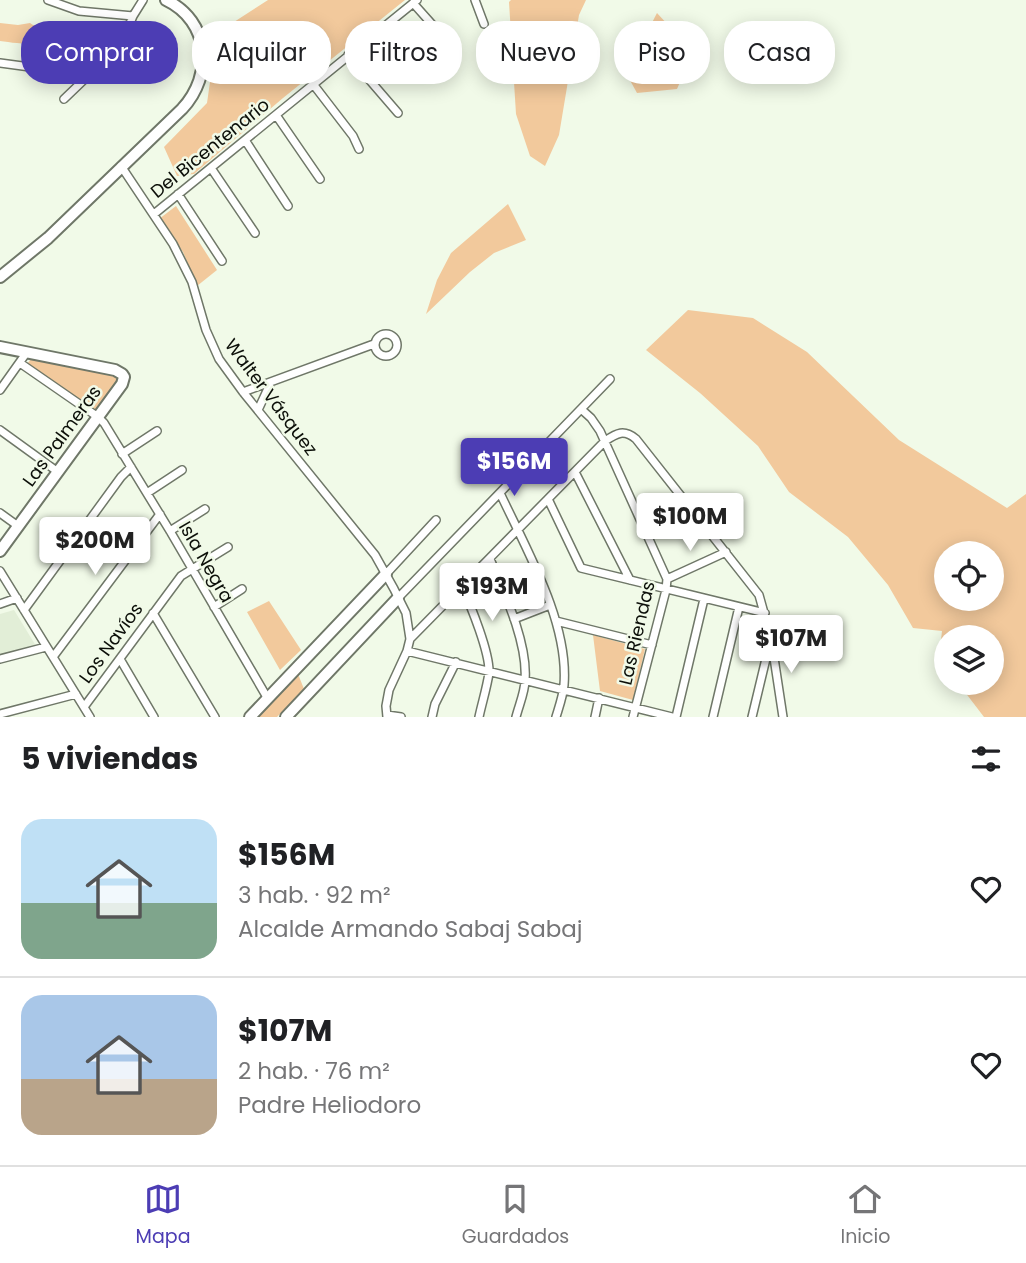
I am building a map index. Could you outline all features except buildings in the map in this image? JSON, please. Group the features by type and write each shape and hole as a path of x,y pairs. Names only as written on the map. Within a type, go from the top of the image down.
{"street":[{"path":"48,0 79,12 133,16"},
{"path":"131,21 143,0"},
{"path":"0,277 48,238 187,103 196,90 201,75 202,50 198,33 183,11 166,0"},
{"path":"475,0 483,21"},
{"path":"415,1 431,21"},
{"name":"Del Bicentenario","path":"389,21 415,1"},
{"name":"Del Bicentenario","path":"331,69 345,57"},
{"path":"0,63 21,66"},
{"path":"64,99 80,84"},
{"path":"313,84 353,136 359,149"},
{"name":"Del Bicentenario","path":"153,214 313,84"},
{"path":"373,84 398,113"},
{"path":"276,115 320,179"},
{"path":"244,140 288,206"},
{"name":"Walter Vásquez","path":"121,166 173,244 192,282 215,352 243,392 375,555 406,613 411,639"},
{"path":"211,168 255,233"},
{"path":"178,194 222,261"},
{"path":"243,392 374,344"},
{"path":"0,347 27,352 0,390"},
{"name":"Las Palmeras","path":"0,551 122,384 123,375 115,370 27,352"},
{"name":"Isla Negra","path":"20,363 104,423 268,699"},
{"path":"286,717 298,712 398,598 610,379"},
{"path":"258,410 271,382"},
{"name":"Las Riendas","path":"581,409 596,424 605,441 667,579 633,717"},
{"path":"0,430 58,472"},
{"path":"122,454 157,431"},
{"path":"401,717 387,716 389,690 411,639 605,441 619,433 626,433 633,437 759,594 771,638 783,717"},
{"path":"24,610 131,467"},
{"path":"147,493 182,470"},
{"path":"575,472 629,580"},
{"path":"500,493 556,621 563,652 563,689 556,717"},
{"path":"548,499 581,568 765,613"},
{"path":"170,531 205,509"},
{"path":"0,513 18,526"},
{"path":"53,657 160,514"},
{"path":"250,717 436,520"},
{"name":"Los Navíos","path":"84,707 181,576 228,547"},
{"path":"667,579 726,552"},
{"path":"490,559 514,619 522,649 525,680 516,717"},
{"path":"0,571 90,717"},
{"path":"462,587 480,633 489,670 479,717"},
{"path":"214,607 242,589"},
{"path":"0,604 17,598"},
{"path":"407,650 674,717 704,599"},
{"path":"514,619 550,605"},
{"path":"713,717 739,607"},
{"path":"153,613 215,717"},
{"path":"556,621 652,645"},
{"path":"752,717 771,638"},
{"path":"0,659 46,646"},
{"path":"120,659 154,717"},
{"path":"432,717 435,704 456,662"},
{"path":"0,714 76,694"},
{"path":"595,717 599,698"}],"shaded area":[{"path":"268,0 405,0 379,21 345,21 345,48 331,59 331,21 236,21"},
{"path":"586,0 578,21 510,21 509,2"},
{"path":"657,13 664,21 653,21"},
{"path":"0,23 21,24 21,43 0,41"},
{"path":"210,84 300,84 194,174 177,176 164,147 207,103"},
{"path":"514,84 568,84 559,135 545,166 530,156 516,114"},
{"path":"632,84 679,84 677,89 637,93"},
{"path":"508,204 526,240 494,253 426,314 437,280 451,253"},
{"path":"176,206 217,270 197,286 183,252 159,219"},
{"path":"688,310 753,318 807,352 899,440 1007,508 1026,494 1026,717 984,717 967,695 1004,695 1004,625 934,625 934,630 913,628 888,585 848,537 789,492 758,446 700,393 646,350"},
{"path":"32,358 113,374 119,380 96,413 26,365"},
{"path":"269,601 301,650 280,670 247,612"},
{"path":"14,610 36,646 0,656 0,614"},
{"path":"593,635 645,649 633,700 600,691"},
{"path":"298,674 304,689 277,717 255,717"}]}
